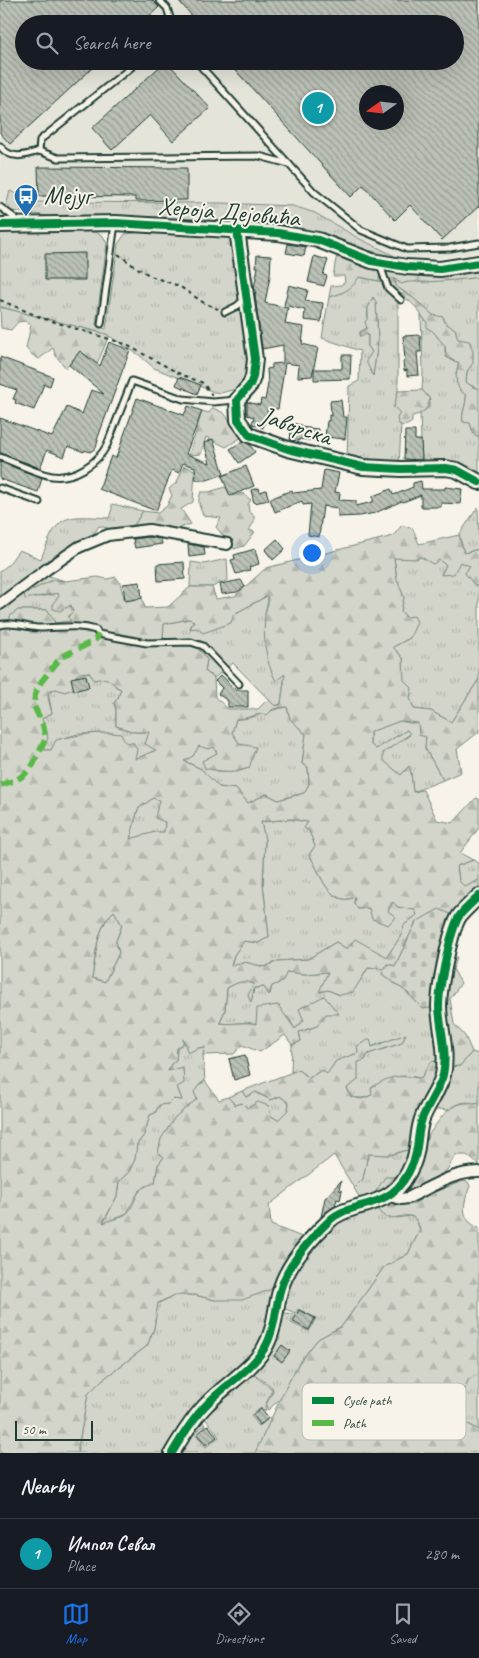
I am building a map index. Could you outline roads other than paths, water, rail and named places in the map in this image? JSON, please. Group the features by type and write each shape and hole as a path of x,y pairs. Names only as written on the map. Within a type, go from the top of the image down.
{"street":[{"name":"Хероја Дејовића","path":"0,225 116,223 278,233 318,240 380,262 407,267 440,269 479,264"},
{"name":"Јаворска","path":"237,230 255,368 250,385 237,400 238,420 249,436 317,457 363,467 400,469 446,468 457,470 479,482"},
{"path":"0,604 78,547 108,535 149,530 227,544"},
{"path":"172,1453 205,1405 246,1370 264,1349 276,1314 280,1290 287,1272 307,1245 339,1213 380,1201 389,1196 402,1184 414,1161 422,1120 443,1076 445,1054 439,1006 448,947 459,916 479,896"},
{"path":"389,1196 402,1199 408,1198 450,1177 470,1172 479,1172"}],"lane":[{"path":"159,0 167,8 169,15"},
{"path":"38,151 40,140 128,70"},
{"path":"204,70 314,192 361,230 407,249 450,248 479,243"},
{"path":"0,146 8,154 15,156 28,155 38,151 58,158 259,156 289,164"},
{"path":"0,207 24,224"},
{"path":"101,324 116,223"},
{"path":"380,262 388,288 401,300"},
{"path":"225,312 237,306 246,298"},
{"path":"0,457 50,476 62,477 85,468 102,455 132,380 184,399 217,402 237,400"},
{"path":"0,488 39,502"},
{"path":"0,625 12,624 38,628 79,626 96,630 98,634 147,643 191,642 202,646 239,684"}],"place":[{"name":"Импол Севал","path":"318,108"},
{"name":"Мејуг","path":"26,217"}]}
